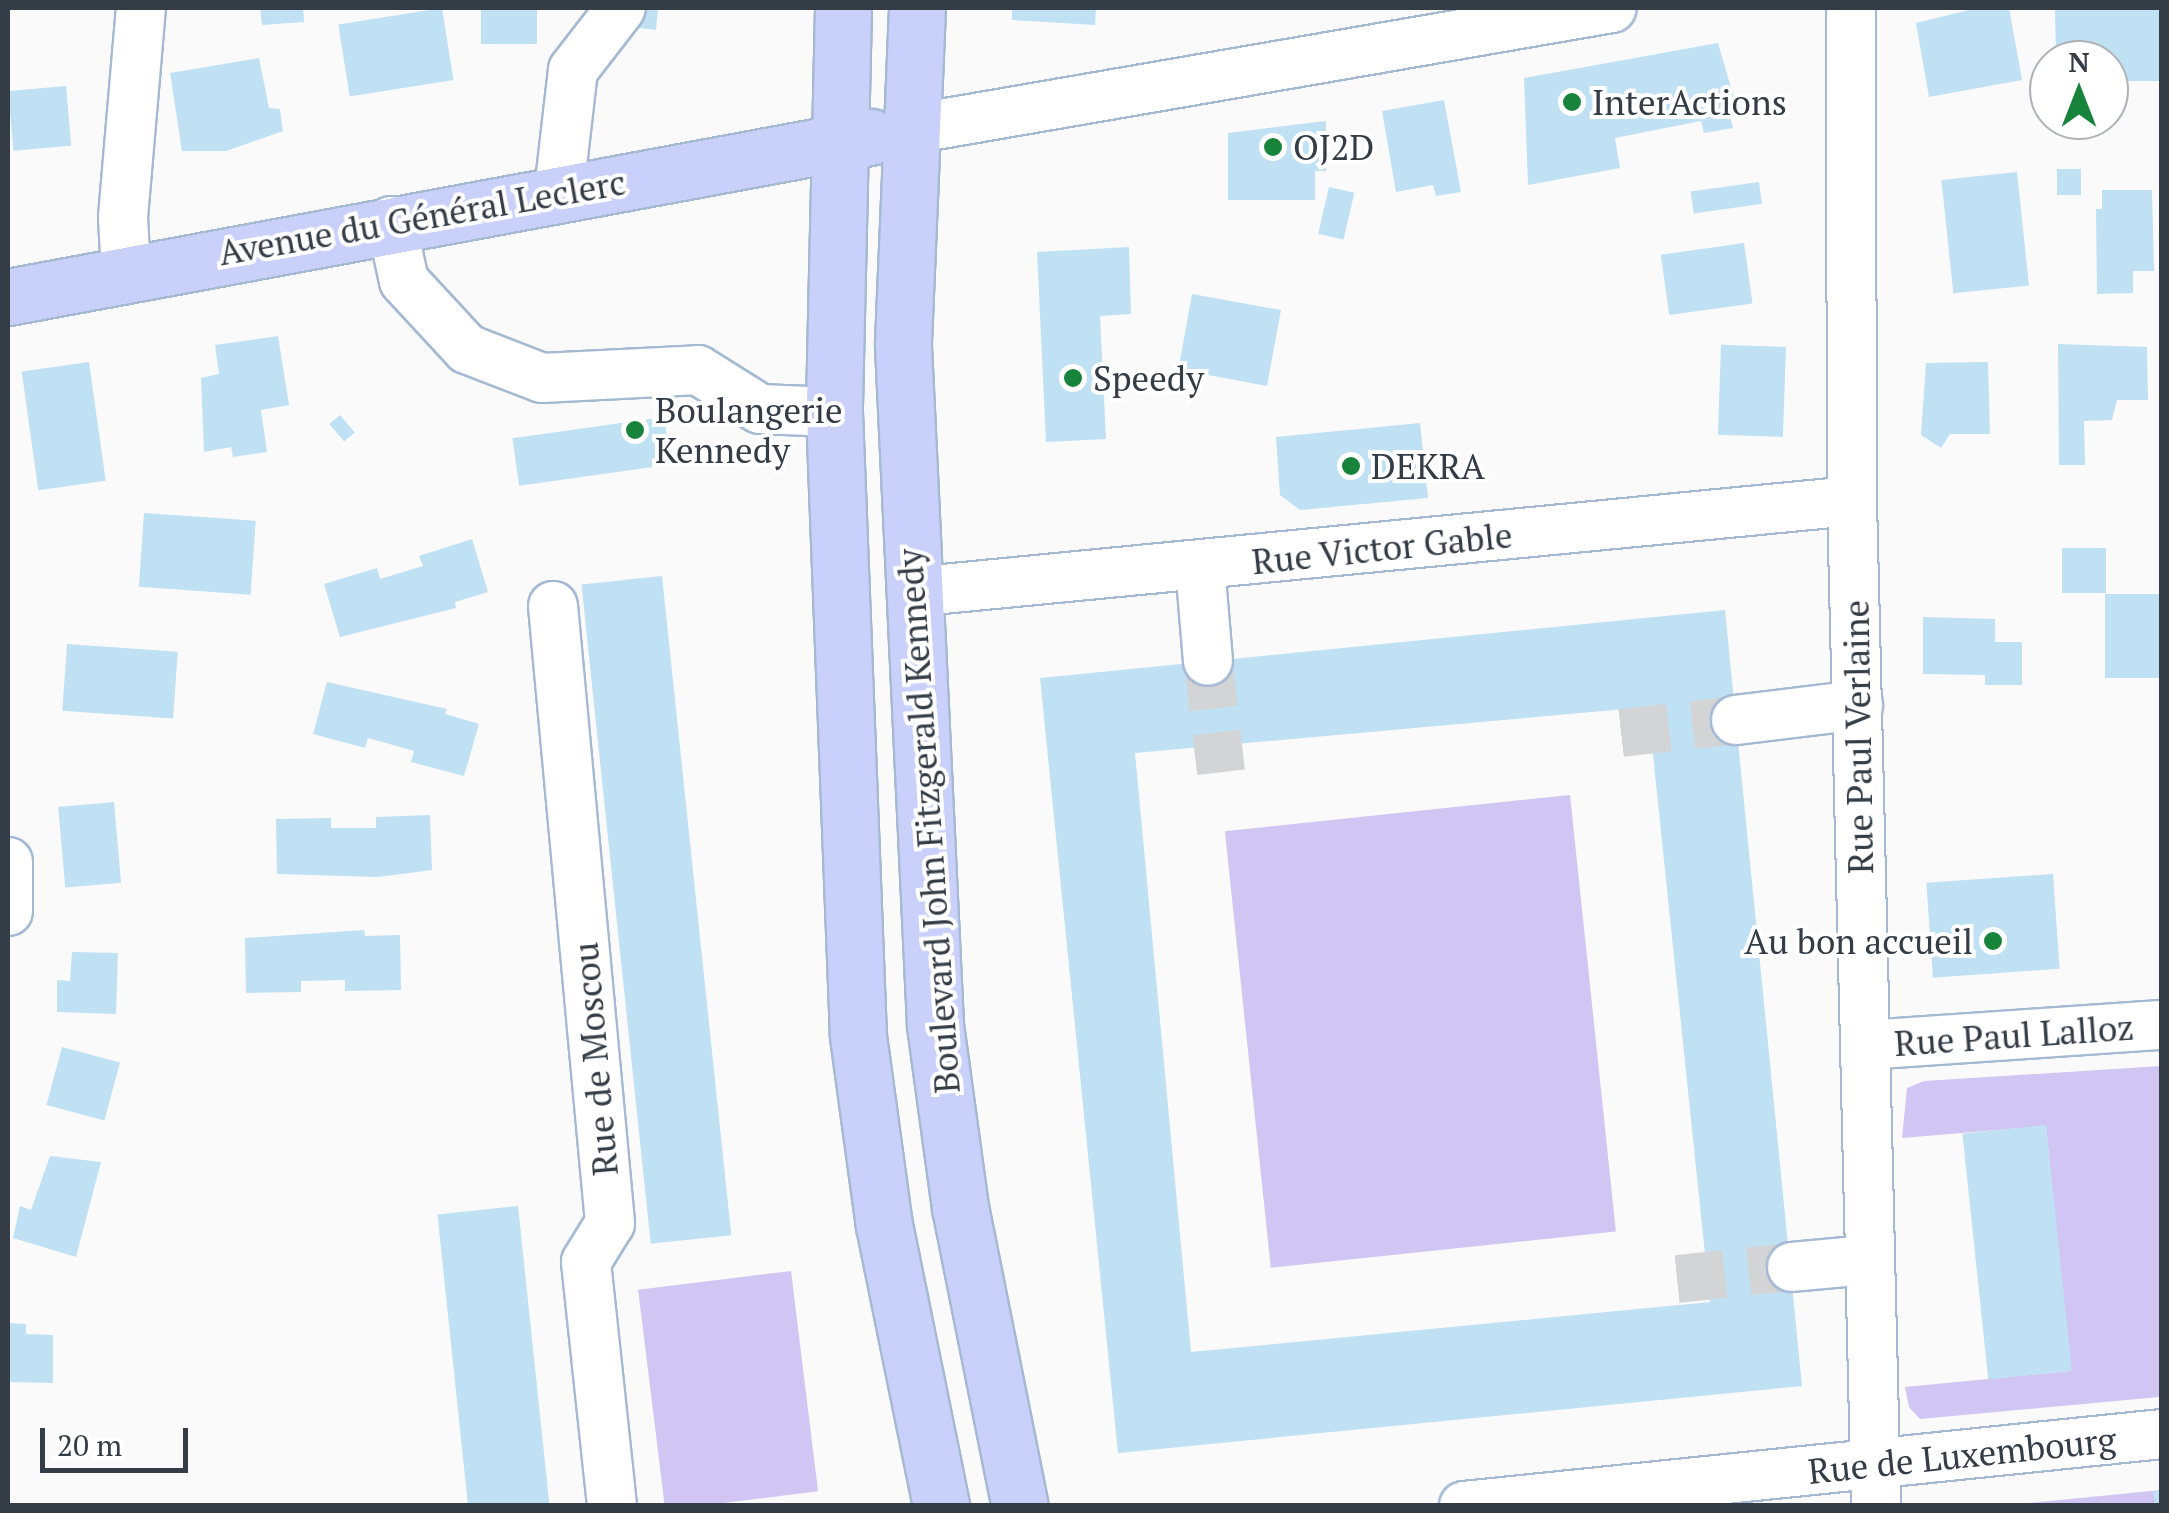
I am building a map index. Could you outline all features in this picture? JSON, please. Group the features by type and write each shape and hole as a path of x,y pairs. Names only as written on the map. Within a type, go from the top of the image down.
{"main road":[{"name":"Boulevard John Fitzgerald Kennedy","path":"843,8 834,412 858,1036 884,1225 941,1506"},
{"name":"Boulevard John Fitzgerald Kennedy","path":"917,8 903,346 936,1025 960,1207 1020,1506"},
{"name":"Avenue du Général Leclerc","path":"8,297 391,221 912,129"}],"street":[{"path":"126,273 122,217 142,8"},
{"path":"560,191 574,70 621,8"},
{"path":"912,129 1612,8"},
{"name":"Rue Paul Verlaine","path":"1851,8 1852,501 1874,1486"},
{"path":"391,221 404,281 467,349 542,378 698,370 760,410 834,412"},
{"name":"Rue Victor Gable","path":"912,592 1852,501"},
{"path":"1200,566 1208,661"},
{"name":"Rue de Moscou","path":"553,606 610,1223 586,1262 612,1506"},
{"path":"1736,720 1858,704"},
{"name":"Rue Paul Lalloz","path":"1866,1045 2162,1025"},
{"path":"1792,1267 1868,1260"},
{"name":"Rue de Luxembourg","path":"1464,1506 1874,1486 2162,1434"}],"shaded area":[{"path":"1570,795 1616,1232 1271,1268 1225,831"},
{"path":"2161,1066 2159,1397 1920,1419 1909,1407 1905,1387 2070,1371 2046,1126 1902,1138 1907,1088 1924,1081"},
{"path":"791,1271 818,1491 699,1506 665,1506 638,1290"},
{"path":"2161,1490 2161,1505 2009,1505"}],"building":[{"path":"260,8 303,8 304,22 262,25"},
{"path":"442,8 453,80 350,97 338,24"},
{"path":"481,8 537,8 537,44 481,44"},
{"path":"587,8 658,8 656,30 586,22"},
{"path":"1012,8 1096,8 1095,25 1012,20"},
{"path":"1977,8 2009,8 2022,80 1929,97 1916,23"},
{"path":"2055,8 2162,8 2162,81 2129,81 2129,40 2056,40"},
{"path":"1718,43 1739,115 1730,116 1733,128 1704,133 1701,121 1615,138 1620,168 1528,185 1524,78"},
{"path":"259,58 269,108 280,109 283,131 226,151 182,151 170,73"},
{"path":"66,86 71,146 13,151 8,91"},
{"path":"1444,100 1461,192 1436,196 1433,185 1396,192 1382,111"},
{"path":"1326,121 1326,171 1315,171 1315,200 1228,200 1228,133"},
{"path":"2057,169 2081,169 2081,195 2057,195"},
{"path":"2017,172 2029,285 1953,293 1941,180"},
{"path":"1759,182 1762,204 1694,213 1691,192"},
{"path":"1329,187 1354,193 1344,240 1318,234"},
{"path":"2102,190 2152,190 2154,271 2133,271 2133,293 2097,294 2096,209 2102,209"},
{"path":"1744,243 1752,303 1669,315 1661,255"},
{"name":"Speedy","path":"1129,247 1131,314 1100,316 1106,439 1046,442 1037,252"},
{"path":"1192,294 1281,310 1267,386 1203,374 1201,387 1176,383"},
{"path":"278,336 289,405 261,410 267,452 233,457 231,447 204,452 201,378 219,374 215,345"},
{"path":"2058,344 2147,347 2148,400 2117,400 2112,420 2084,421 2085,465 2059,465"},
{"path":"1721,345 1786,347 1783,437 1718,435"},
{"path":"89,362 106,481 38,490 22,371"},
{"path":"1988,362 1990,434 1950,434 1941,448 1921,435 1926,363"},
{"path":"340,415 355,433 344,442 329,424"},
{"path":"664,417 671,465 519,486 512,438"},
{"name":"DEKRA","path":"1420,423 1428,498 1300,510 1280,495 1276,437"},
{"path":"144,513 256,521 251,595 139,587"},
{"path":"472,539 488,592 455,602 456,608 340,637 324,584 377,568 380,579 423,566 419,556"},
{"path":"2062,548 2106,548 2106,593 2062,593"},
{"path":"662,576 731,1235 651,1244 581,584"},
{"path":"2105,594 2162,594 2162,678 2105,678"},
{"path":"1725,610 1802,1386 1118,1453 1040,678","holes":["1648,707 1710,1302 1191,1352 1135,753"]},
{"path":"1923,617 1995,619 1995,642 2022,642 2022,685 1985,685 1985,675 1923,674"},
{"path":"67,644 178,652 173,719 62,711"},
{"path":"327,682 447,709 445,714 479,724 464,776 411,762 414,751 368,738 365,748 313,734"},
{"path":"114,802 121,883 65,888 58,807"},
{"path":"430,815 432,870 378,877 277,874 276,819 331,818 331,828 376,828 376,817"},
{"name":"Au bon accueil","path":"2053,874 2060,969 1933,978 1926,883"},
{"path":"364,930 365,936 400,935 401,990 345,991 345,980 301,981 301,992 246,993 245,938"},
{"path":"72,952 118,953 116,1014 57,1012 57,980 70,981"},
{"path":"62,1047 120,1063 104,1120 46,1105"},
{"path":"2046,1125 2072,1371 1988,1379 1962,1134"},
{"path":"50,1156 101,1162 76,1257 13,1238 20,1206 31,1210"},
{"path":"518,1206 549,1505 468,1506 437,1214"},
{"path":"8,1323 26,1324 26,1334 53,1335 53,1383 8,1382"},
{"path":"2162,1490 2162,1506 2155,1506 2153,1491"}],"tunnel":[{"path":"1208,661 1221,772"},
{"path":"1621,733 1736,720"},
{"path":"1677,1279 1792,1267"}],"place":[{"name":"InterActions","path":"1572,102"},
{"name":"OJ2D","path":"1273,147"},
{"name":"Speedy","path":"1073,378"},
{"name":"Boulangerie Kennedy","path":"635,430"},
{"name":"DEKRA","path":"1351,466"},
{"name":"Au bon accueil","path":"1993,941"}]}
